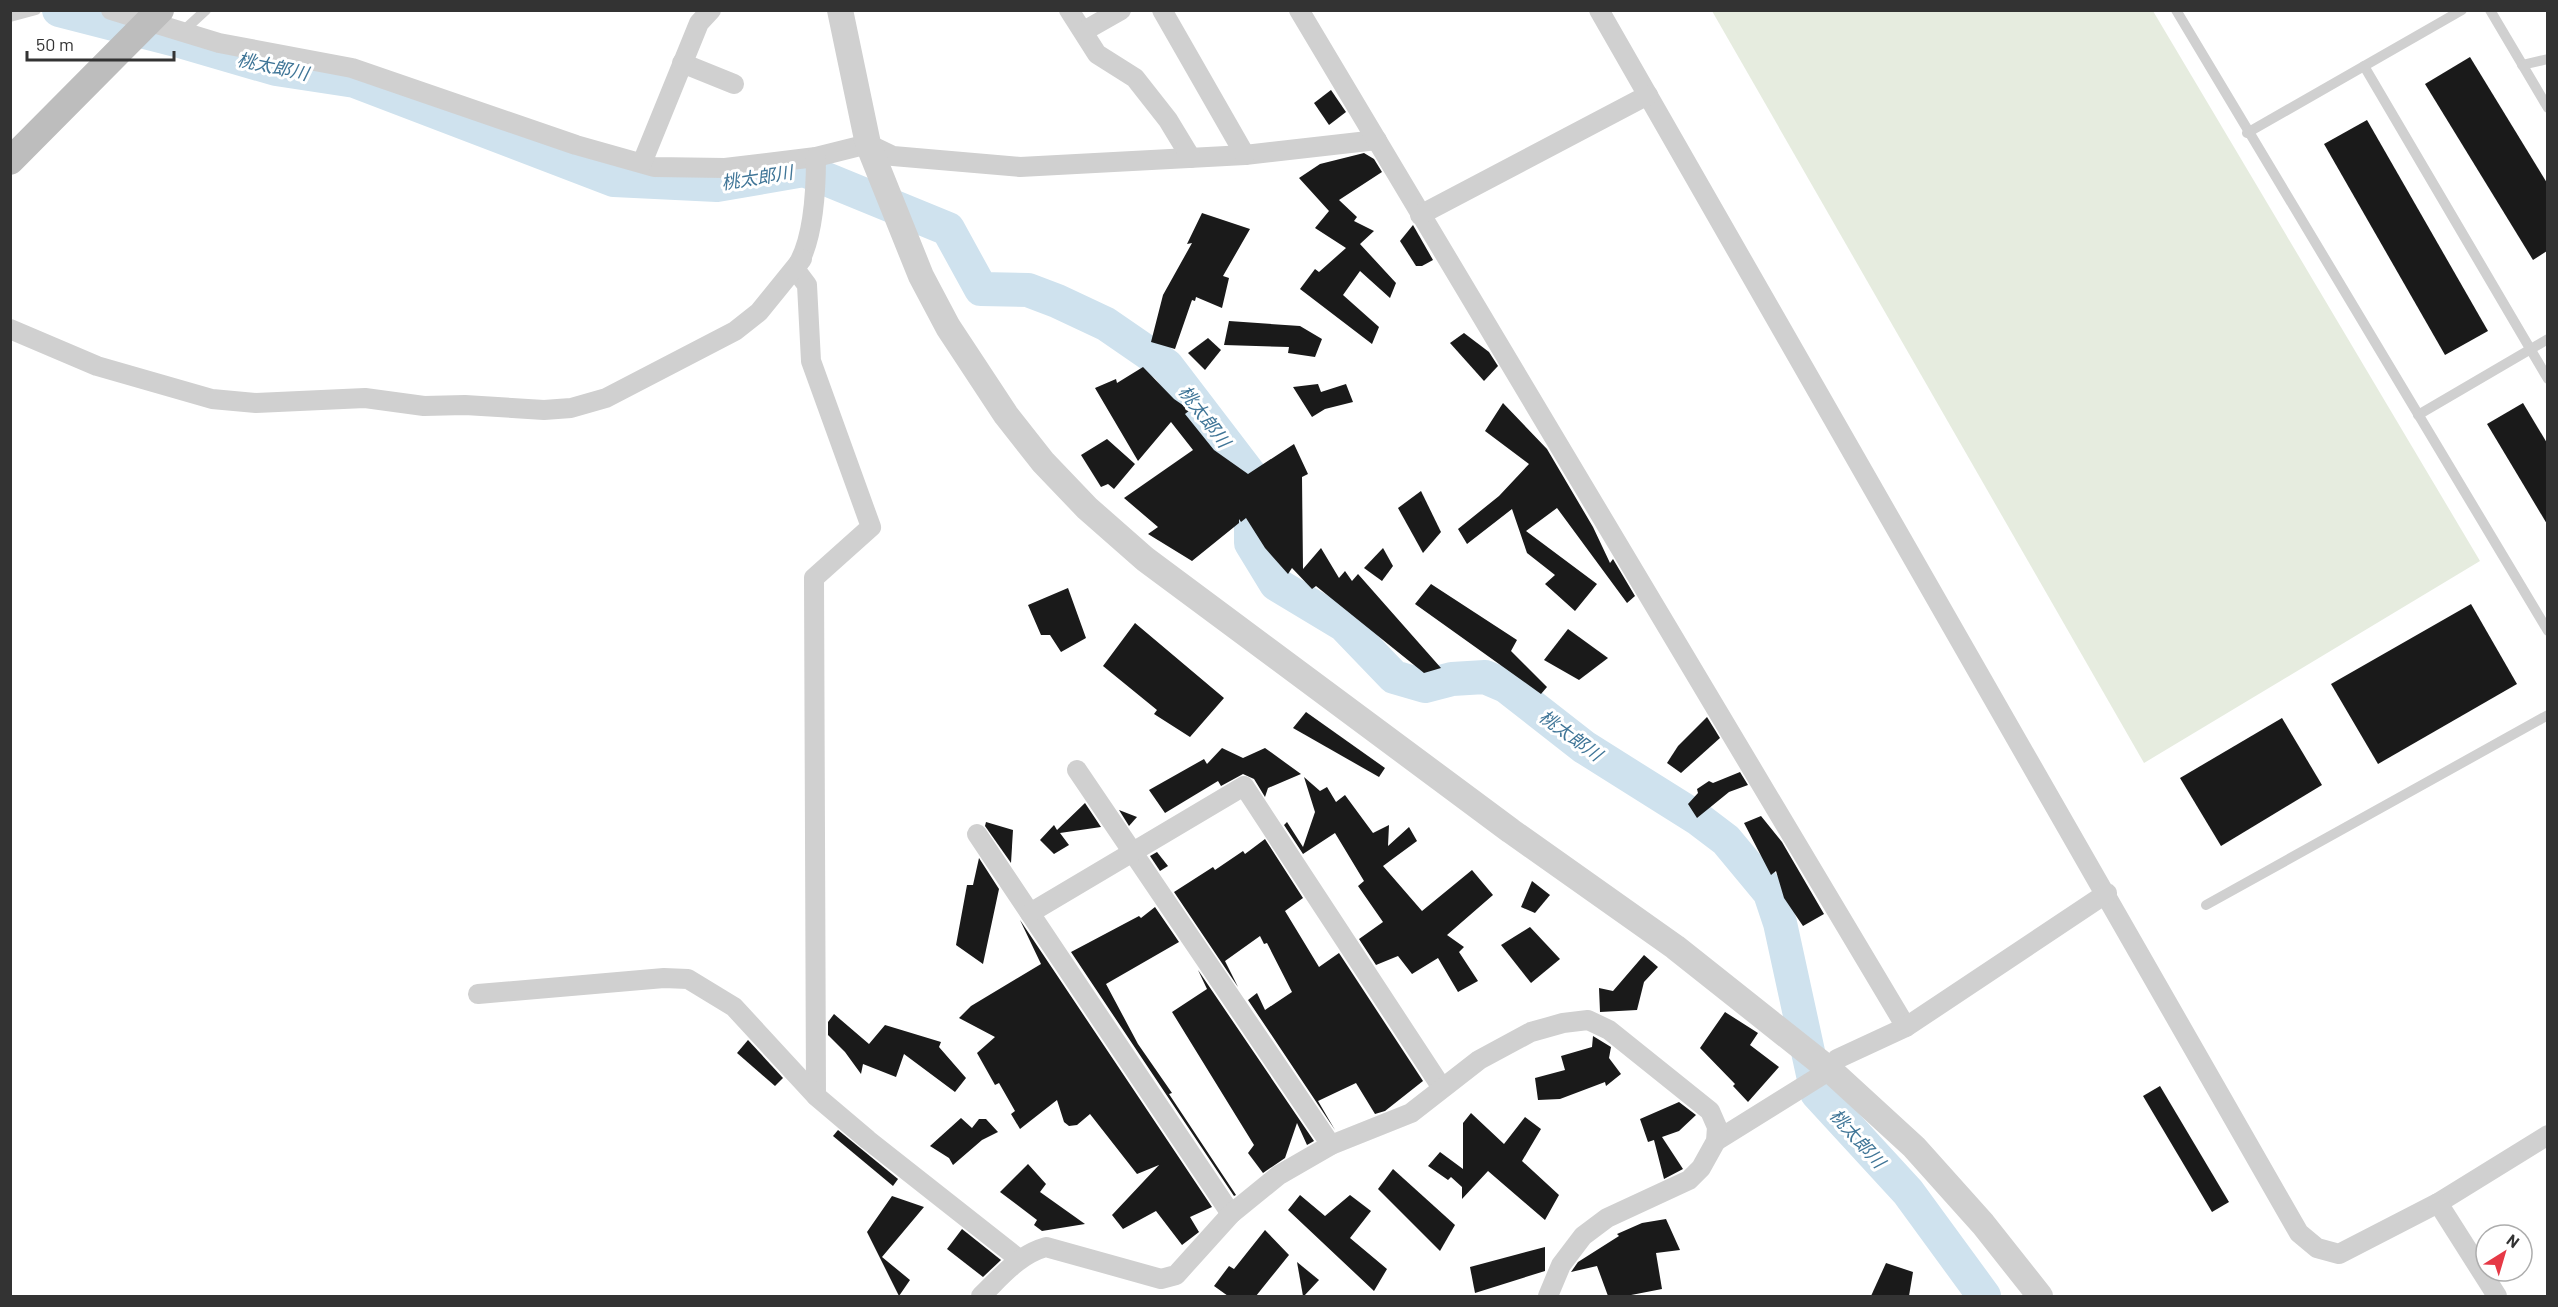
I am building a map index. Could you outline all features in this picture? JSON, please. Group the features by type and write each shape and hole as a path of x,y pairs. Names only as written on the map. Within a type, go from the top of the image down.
{"main road":[{"path":"10,161 152,19"}],"street":[{"path":"111,10 152,19 182,32 261,52 352,68 576,145 654,167 725,168 816,157 868,144 893,156 1020,167 1245,155 1377,140"},
{"path":"642,163 699,23 711,10"},
{"path":"840,10 868,144 921,276 948,327 1006,415 1043,462 1087,508 1145,559 1510,831 1675,946 1830,1070 1914,1147 1983,1224 2040,1296"},
{"path":"1069,10 1097,54 1135,78 1168,120 1191,158"},
{"path":"1084,31 1121,10"},
{"path":"1162,10 1245,155"},
{"path":"1299,10 1906,1027"},
{"path":"1599,10 2299,1233 2317,1248 2339,1254 2438,1203 2547,1135"},
{"path":"682,63 734,84"},
{"path":"1420,215 1648,96"},
{"path":"816,157 816,189 802,259 795,269 807,285 811,361 870,527 814,578 816,1096"},
{"path":"10,329 97,366 212,399 256,403 365,398 424,406 465,405 544,411 571,408 606,398 735,331 759,312 802,259"},
{"path":"1077,770 1331,1145"},
{"path":"1030,913 1244,786 1442,1088"},
{"path":"977,834 1231,1214"},
{"path":"1716,1141 1830,1070 1837,1059 1906,1027 2107,894"},
{"path":"478,994 664,978 688,979 734,1007 816,1096 1019,1259"},
{"path":"981,1296 1028,1252 1046,1248 1161,1279 1176,1275 1231,1214 1279,1175 1331,1145 1411,1113 1479,1060 1531,1032 1563,1023 1588,1020 1609,1030 1710,1111 1717,1127 1716,1141 1701,1168 1689,1180 1607,1218 1583,1236 1561,1265 1548,1296"},
{"path":"2438,1203 2497,1296"}],"lane":[{"path":"182,32 206,10"},
{"path":"2176,10 2247,133 2547,631"},
{"path":"2247,133 2462,10"},
{"path":"2490,10 2547,108"},
{"path":"10,17 35,11"},
{"path":"2522,65 2547,59"},
{"path":"2364,66 2547,379"},
{"path":"2418,416 2547,339"},
{"path":"2206,905 2547,715"}],"shaded area":[{"path":"1712,11 2153,11 2480,561 2144,763"}],"building":[{"path":"2470,57 2547,183 2547,251 2533,260 2425,84"},
{"path":"1331,90 1346,112 1329,125 1314,103"},
{"path":"2367,120 2488,331 2445,355 2324,144"},
{"path":"1364,153 1374,159 1382,172 1339,200 1357,217 1354,221 1374,231 1360,244 1396,283 1390,298 1360,271 1343,295 1379,327 1372,344 1300,289 1315,269 1319,272 1346,248 1315,228 1329,211 1299,178 1320,164"},
{"path":"1202,213 1250,229 1223,276 1229,278 1222,308 1196,297 1195,301 1192,300 1175,349 1151,342 1163,295 1192,243 1187,244"},
{"path":"1413,225 1433,260 1422,266 1416,266 1400,241"},
{"path":"1229,321 1300,326 1322,339 1315,357 1288,353 1289,347 1224,345"},
{"path":"1464,333 1489,352 1498,366 1484,381 1450,343"},
{"path":"1208,338 1221,350 1205,370 1188,353"},
{"path":"1143,367 1174,399 1190,410 1185,414 1214,450 1248,474 1294,444 1308,474 1302,477 1303,569 1321,548 1339,578 1345,571 1352,581 1358,574 1441,668 1424,673 1316,586 1312,589 1292,568 1288,574 1265,548 1246,518 1241,522 1239,519 1239,523 1192,561 1148,534 1158,527 1124,498 1193,450 1171,422 1138,461 1095,388 1116,379 1117,383"},
{"path":"1318,384 1321,392 1346,384 1353,402 1325,409 1312,417 1293,387"},
{"path":"1503,403 1547,449 1593,527 1610,563 1613,559 1635,596 1627,603 1557,508 1526,531 1597,584 1575,611 1545,584 1555,575 1527,553 1512,509 1467,544 1458,529 1499,496 1529,464 1485,431"},
{"path":"2523,403 2547,443 2547,524 2487,424"},
{"path":"1107,439 1135,464 1114,489 1108,484 1101,487 1081,455"},
{"path":"1421,491 1441,532 1423,553 1398,508"},
{"path":"1383,548 1393,566 1382,581 1364,568"},
{"path":"1431,584 1517,640 1511,651 1547,687 1541,694 1415,604"},
{"path":"1068,588 1086,638 1061,652 1050,635 1041,635 1028,605"},
{"path":"2471,604 2517,684 2378,764 2331,684"},
{"path":"1135,623 1224,698 1190,737 1154,714 1157,710 1103,666"},
{"path":"1568,629 1608,658 1579,680 1544,660"},
{"path":"1306,712 1385,768 1379,777 1293,728"},
{"path":"1707,717 1720,738 1681,773 1667,763 1678,746"},
{"path":"2282,718 2322,785 2221,846 2180,778"},
{"path":"1222,748 1243,758 1265,748 1301,774 1268,788 1265,797 1254,779 1243,774 1221,786 1218,781 1165,813 1149,790 1204,759 1207,764"},
{"path":"1740,772 1748,785 1729,792 1697,818 1688,804 1698,793 1697,789 1709,781 1713,783"},
{"path":"1304,777 1320,791 1327,787 1336,802 1345,795 1373,833 1389,825 1388,846 1409,827 1417,841 1383,866 1422,911 1472,870 1493,895 1447,935 1464,947 1459,952 1478,981 1458,992 1438,958 1412,974 1398,956 1376,965 1359,939 1383,922 1358,886 1364,881 1335,833 1303,854 1284,825 1287,822 1303,847 1315,812"},
{"path":"1085,803 1101,827 1060,833 1069,845 1054,854 1040,840 1054,825 1057,830"},
{"path":"1119,810 1137,817 1129,826"},
{"path":"1761,816 1782,842 1824,914 1803,926 1784,898 1776,871 1771,875 1744,823"},
{"path":"986,822 1013,830 1011,863 985,826"},
{"path":"1265,839 1303,898 1285,911 1319,967 1339,953 1423,1081 1385,1111 1375,1114 1356,1083 1318,1101 1335,1130 1248,1000 1257,993 1265,1010 1292,992 1267,943 1264,944 1260,936 1225,961 1238,987 1174,892 1213,867 1215,870 1243,851 1245,854"},
{"path":"1157,852 1168,866 1160,871 1150,856"},
{"path":"979,858 999,889 983,964 956,945 967,885 973,885"},
{"path":"1532,881 1550,895 1535,913 1521,907"},
{"path":"1155,907 1179,942 1106,984 1138,1044 1172,1093 1169,1094 1236,1195 1234,1196 1071,952 1139,916 1141,918"},
{"path":"1020,920 1212,1207 1190,1217 1199,1232 1182,1245 1156,1211 1123,1229 1112,1215 1159,1165 1137,1174 1090,1114 1077,1125 1069,1126 1064,1122 1057,1100 1020,1129 1011,1114 1015,1111 999,1083 995,1085 977,1053 995,1037 959,1018 971,1006 1041,964"},
{"path":"1530,927 1560,959 1531,983 1501,945"},
{"path":"1644,955 1658,967 1644,982 1637,1010 1600,1012 1599,988 1613,991"},
{"path":"1198,970 1314,1141 1307,1145 1297,1123 1285,1158 1263,1173 1248,1153 1254,1145 1172,1012 1207,989"},
{"path":"1725,1012 1758,1033 1750,1045 1779,1067 1748,1102 1733,1086 1735,1084 1700,1048"},
{"path":"834,1014 869,1044 885,1025 941,1042 939,1047 966,1078 955,1092 904,1054 896,1077 863,1064 861,1074 845,1052 828,1035 828,1022"},
{"path":"1593,1036 1611,1047 1609,1058 1621,1074 1606,1086 1605,1082 1560,1099 1538,1100 1535,1078 1565,1070 1561,1056 1592,1047"},
{"path":"748,1040 783,1078 775,1086 737,1053"},
{"path":"2160,1086 2229,1202 2212,1212 2143,1096"},
{"path":"1679,1102 1696,1115 1679,1131 1662,1137 1683,1169 1664,1179 1654,1140 1648,1142 1640,1119"},
{"path":"1471,1113 1504,1144 1525,1117 1541,1129 1522,1161 1559,1195 1545,1220 1488,1171 1462,1199 1462,1187 1451,1177 1448,1180 1428,1166 1440,1152 1463,1169 1463,1123"},
{"path":"961,1118 972,1128 979,1119 986,1119 998,1132 982,1140 953,1165 949,1158 930,1146"},
{"path":"838,1130 898,1179 893,1186 833,1136"},
{"path":"1028,1164 1046,1184 1040,1192 1085,1224 1042,1231 1034,1225 1037,1220 1000,1192"},
{"path":"1393,1169 1455,1225 1440,1251 1378,1189"},
{"path":"1300,1195 1325,1216 1350,1195 1371,1211 1350,1238 1387,1269 1374,1291 1288,1210"},
{"path":"892,1196 924,1207 882,1257 910,1280 899,1296 867,1232"},
{"path":"1666,1219 1680,1250 1656,1253 1662,1289 1626,1296 1608,1296 1597,1266 1571,1272 1578,1262 1619,1236 1617,1234 1642,1223"},
{"path":"962,1229 1001,1260 983,1277 947,1249"},
{"path":"1265,1230 1289,1255 1256,1296 1228,1296 1214,1286 1229,1266 1234,1269"},
{"path":"1545,1247 1545,1271 1475,1293 1470,1267"},
{"path":"1297,1262 1319,1280 1304,1296 1303,1296"},
{"path":"1886,1263 1913,1272 1909,1296 1871,1296"}],"waterway":[{"name":"桃太郎川","path":"59,10 276,69 355,81 614,180 717,185 804,170 948,229 981,289 1028,290 1106,324 1167,366 1251,476 1251,543 1276,584 1344,625 1394,677 1425,686 1452,679 1485,677 1506,686 1584,747 1697,818 1726,840 1770,893 1780,923 1817,1093 1908,1192 1984,1296"}]}
